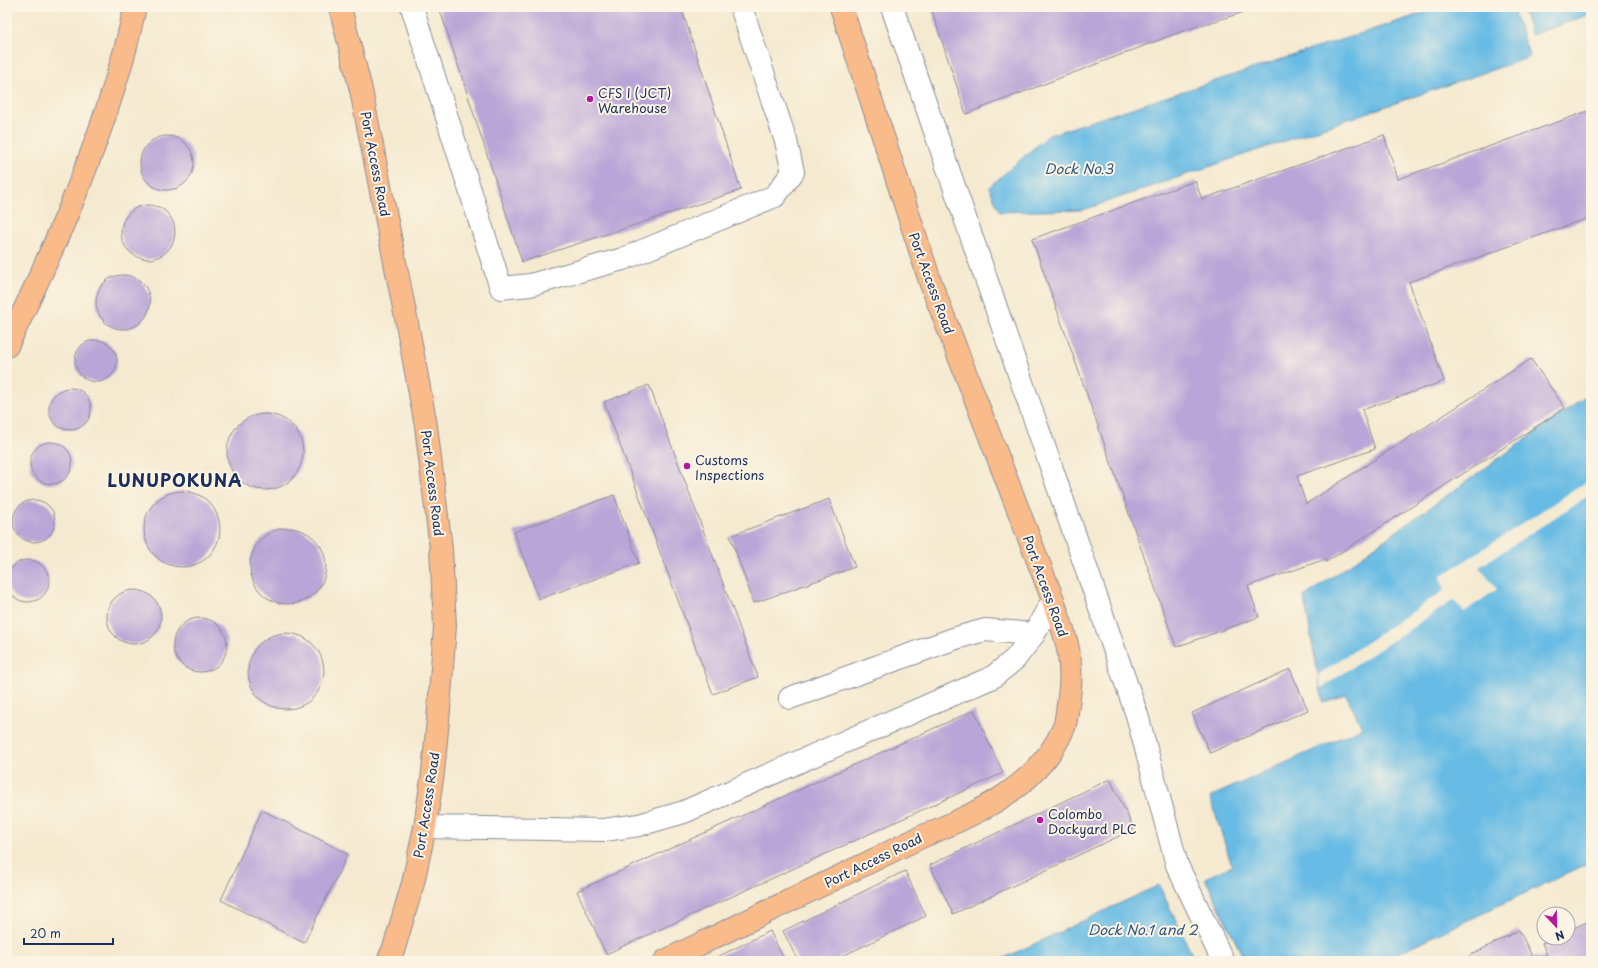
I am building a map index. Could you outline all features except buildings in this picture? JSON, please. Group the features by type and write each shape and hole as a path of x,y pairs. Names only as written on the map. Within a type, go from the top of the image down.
{"main road":[{"path":"7,346 38,281 97,136 123,57 135,7"},
{"name":"Port Access Road","path":"340,7 361,90 426,426 441,549 445,626 439,709 425,827 413,883 394,948 388,961"},
{"name":"Port Access Road","path":"666,961 921,837 963,820 999,800 1033,773 1053,747 1064,726 1071,687 1069,654 1053,600 931,284 841,7"}],"lane":[{"path":"412,7 501,288 530,285 623,259 775,196 793,172 786,141 741,7"},
{"path":"892,7 1137,715 1177,865 1223,961"},
{"path":"425,827 604,830 639,825 684,812 993,677 1015,659 1034,634 1053,600"},
{"path":"790,698 956,638 985,630 1034,634"}],"water":[{"name":"Dock No.3","path":"1442,7 1512,7 1530,57 1083,210 1000,212 989,187 1049,135"},
{"path":"1522,7 1591,7 1591,14 1531,35"},
{"path":"1591,393 1591,862 1381,961 1245,961 1205,878 1232,866 1210,797 1362,728 1346,694 1323,703 1304,597"},
{"name":"Dock No.1 and 2","path":"1159,885 1195,961 998,961"}],"pier":[{"path":"1591,479 1591,494 1479,567 1497,589 1464,612 1454,600 1321,688 1318,675 1445,590 1440,577"}],"place":[{"name":"CFS I (JCT) Warehouse","path":"590,99"},
{"name":"Customs Inspections","path":"687,466"},
{"name":"Colombo Dockyard PLC","path":"1040,820"}],"district":[{"name":"LUNUPOKUNA","path":"175,480"}]}
